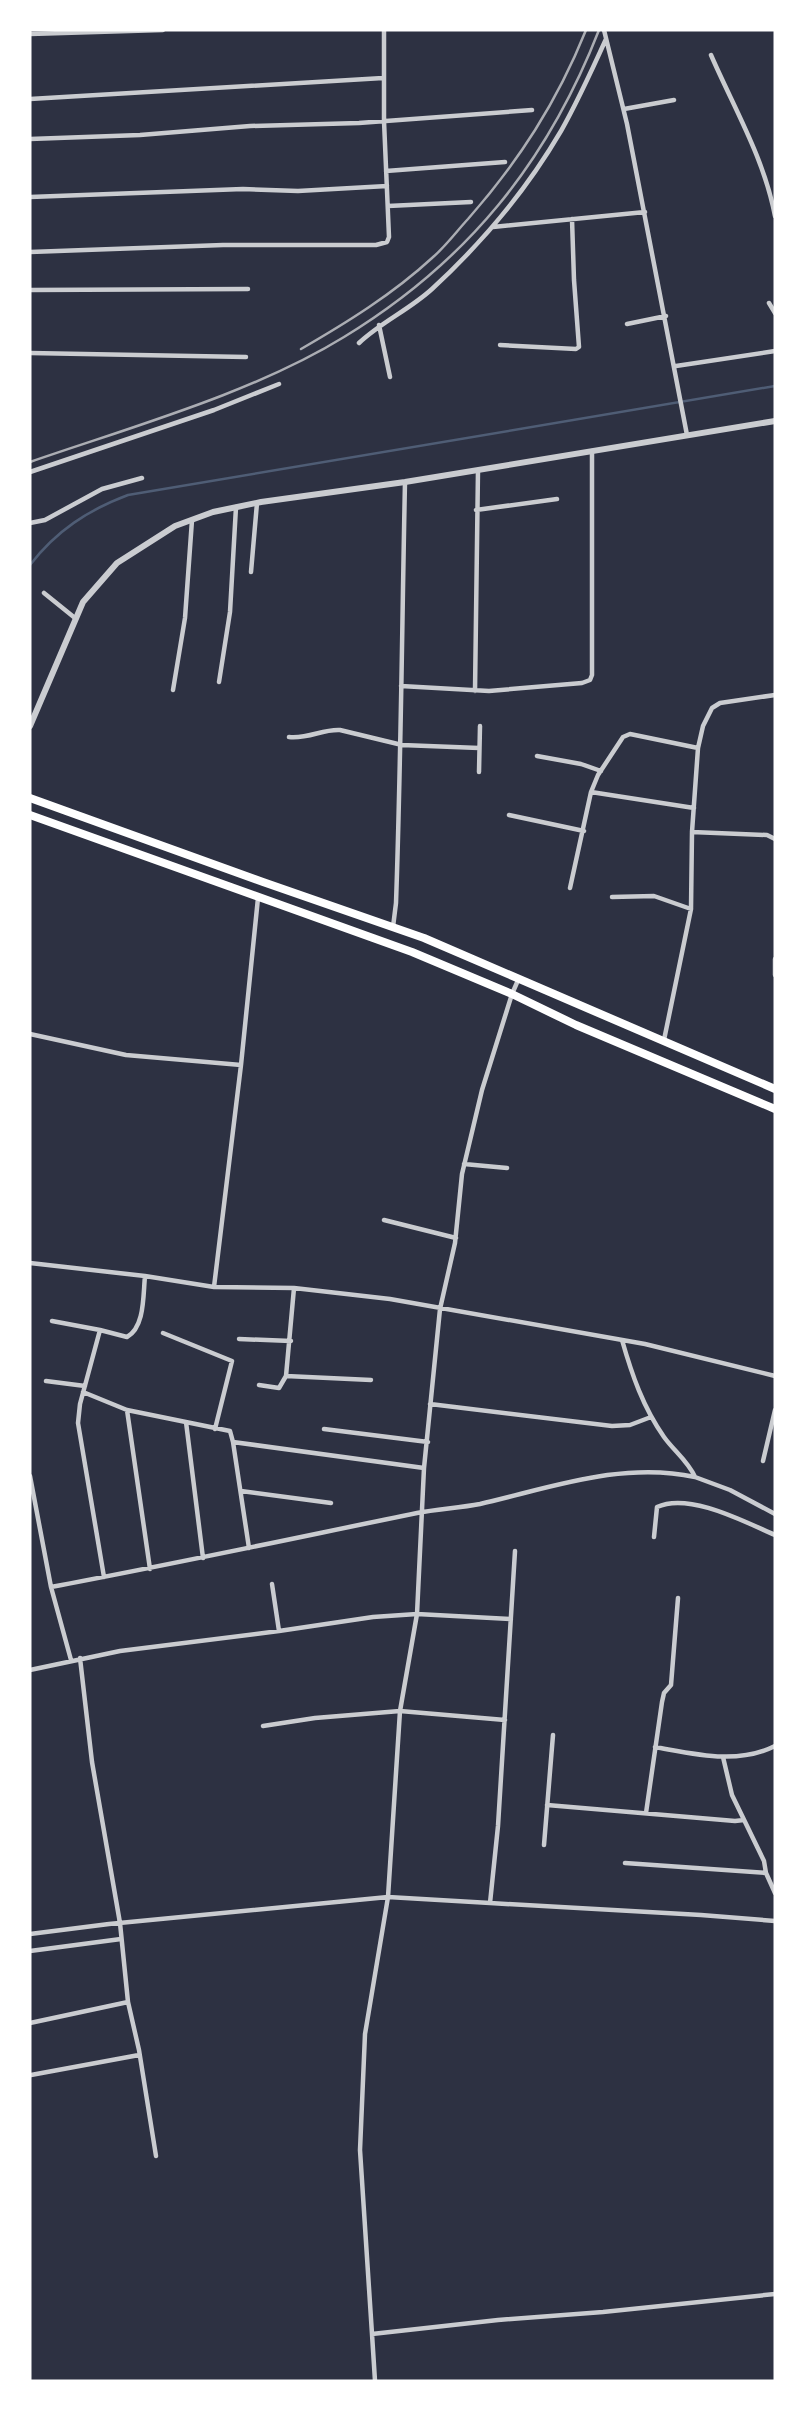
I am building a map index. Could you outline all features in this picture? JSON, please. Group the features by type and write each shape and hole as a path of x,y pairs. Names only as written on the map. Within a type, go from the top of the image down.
{"highway":[{"path":"30,798 424,938 775,1089"},
{"path":"30,815 412,953 775,1109"}],"street":[{"path":"30,34 163,30"},
{"path":"30,252 223,245 376,245 387,242 384,30"},
{"path":"604,30 624,109 676,366 687,435"},
{"path":"359,343 379,325 401,313 430,291 473,250 492,227 540,165 562,129 607,38"},
{"path":"711,55 737,107 765,175 775,216"},
{"path":"30,99 383,78"},
{"path":"624,109 674,100"},
{"path":"30,139 384,121 532,110"},
{"path":"386,171 505,162"},
{"path":"30,197 387,186"},
{"path":"388,206 471,202"},
{"path":"492,227 645,212"},
{"path":"500,345 579,347 572,219"},
{"path":"30,290 248,289"},
{"path":"769,303 775,313"},
{"path":"626,324 666,316"},
{"path":"379,325 390,377"},
{"path":"676,366 775,351"},
{"path":"30,353 246,357"},
{"path":"30,472 214,411 279,384"},
{"path":"30,726 83,602 117,564 175,526 257,503 405,482 775,421"},
{"path":"401,687 475,691 582,683 590,680 593,450"},
{"path":"475,691 478,470"},
{"path":"30,523 45,520 102,489 142,478"},
{"path":"393,928 402,745 405,482"},
{"path":"476,510 557,499"},
{"path":"251,572 257,503"},
{"path":"219,682 230,612 236,507"},
{"path":"173,690 185,618 192,520"},
{"path":"44,593 75,618"},
{"path":"664,1040 691,909 692,831 698,748 703,726 712,708 728,701 775,695"},
{"path":"479,772 480,726"},
{"path":"289,737 308,737 325,731 341,730 402,745 479,748"},
{"path":"570,888 591,792 601,771 626,734 698,748"},
{"path":"537,756 581,764 601,771"},
{"path":"591,792 694,808"},
{"path":"509,815 584,831"},
{"path":"692,831 767,835 775,839"},
{"path":"612,897 654,896 691,909"},
{"path":"214,1287 258,897"},
{"path":"775,959 775,975"},
{"path":"375,2381 360,2150 365,2034 388,1897 400,1711 417,1614 424,1468 440,1309 456,1238 464,1164 482,1090 519,978"},
{"path":"30,1034 126,1055 241,1065"},
{"path":"464,1164 507,1168"},
{"path":"384,1220 456,1238"},
{"path":"30,1263 214,1287 294,1289 390,1298 622,1340 775,1376"},
{"path":"52,1321 127,1337 134,1332 140,1319 145,1276"},
{"path":"259,1385 279,1388 286,1377 294,1289"},
{"path":"100,1330 78,1423 104,1577"},
{"path":"163,1333 232,1360 215,1429"},
{"path":"239,1339 290,1341"},
{"path":"622,1340 632,1378 651,1417 666,1440 690,1466 695,1477"},
{"path":"286,1377 371,1380"},
{"path":"46,1381 84,1389 127,1410 230,1431 249,1548"},
{"path":"430,1404 612,1426 630,1425 651,1417"},
{"path":"127,1410 150,1569"},
{"path":"763,1461 775,1410"},
{"path":"186,1422 203,1558"},
{"path":"324,1429 428,1442"},
{"path":"233,1442 424,1468"},
{"path":"51,1587 421,1512 480,1504 528,1490 610,1475 663,1473 695,1477 730,1490 775,1514"},
{"path":"30,1476 51,1587 71,1660"},
{"path":"241,1491 331,1503"},
{"path":"654,1536 657,1507 678,1503 702,1506 775,1535"},
{"path":"490,1903 515,1551"},
{"path":"272,1584 279,1632"},
{"path":"646,1813 664,1694 671,1685 678,1598"},
{"path":"30,1670 80,1658 373,1617 417,1614 511,1619"},
{"path":"80,1658 92,1762 120,1923 128,2002 156,2157"},
{"path":"263,1726 315,1718 400,1711 505,1720"},
{"path":"544,1845 554,1735"},
{"path":"655,1747 723,1757 753,1754 775,1746"},
{"path":"723,1757 732,1795 764,1861 775,1893"},
{"path":"547,1805 744,1820"},
{"path":"625,1863 766,1873"},
{"path":"30,1934 388,1897 701,1914 775,1921"},
{"path":"30,1951 121,1939"},
{"path":"30,2023 128,2002"},
{"path":"31,2075 139,2055"},
{"path":"372,2334 775,2294"}],"waterway":[{"path":"30,565 51,542 74,523 99,507 128,495 775,386"}],"railway":[{"path":"301,349 385,296 446,244 487,197 520,153 562,82 586,30"},
{"path":"30,462 191,407 271,375 344,337 388,308 465,242 528,166 555,124 599,30"}]}
